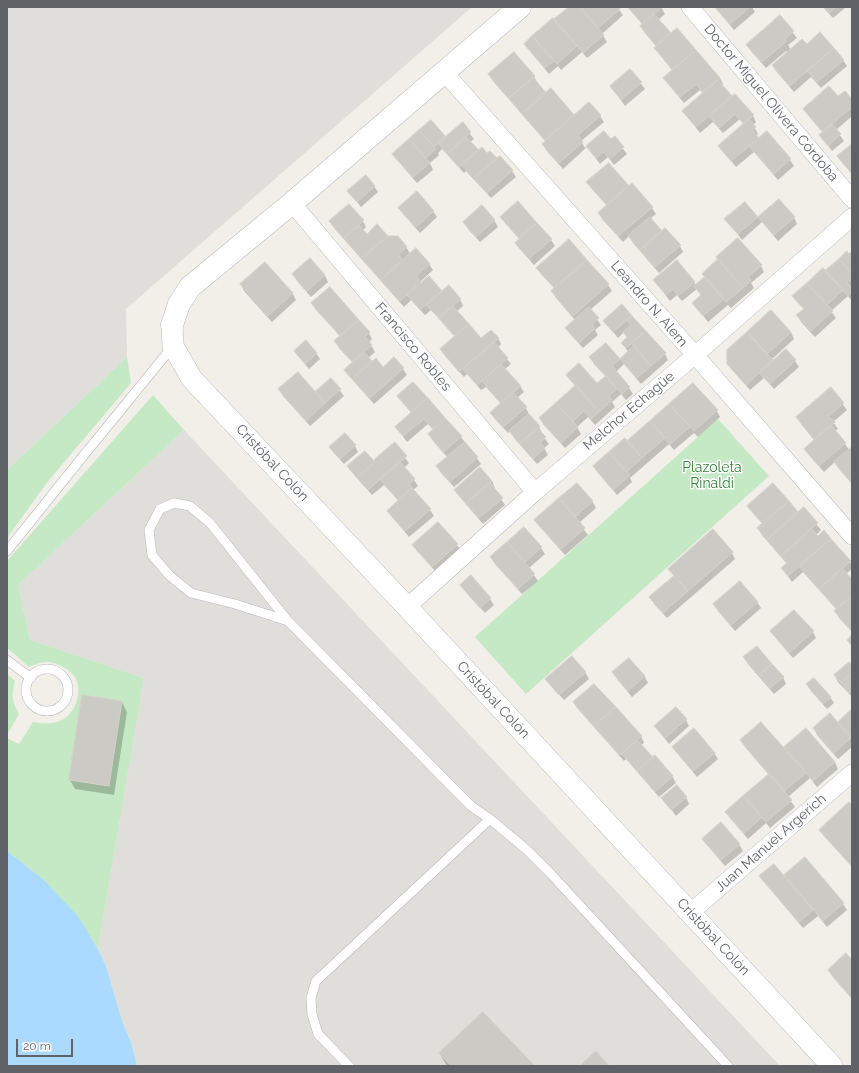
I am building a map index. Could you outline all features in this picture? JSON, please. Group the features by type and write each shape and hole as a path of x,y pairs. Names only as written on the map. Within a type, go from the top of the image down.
{"main road":[{"path":"173,336 179,304 190,287 292,203 520,7"}],"street":[{"name":"Doctor Miguel Olivera Córdoba","path":"690,7 852,199"},
{"name":"Leandro N. Alem","path":"445,73 852,536"},
{"name":"Francisco Robles","path":"292,203 535,492"},
{"name":"Melchor Echagüe","path":"407,606 535,492 852,218"},
{"name":"Cristóbal Colón","path":"173,336 192,379 407,606 832,1066"},
{"name":"Juan Manuel Argerich","path":"691,912 852,772"}],"lane":[{"path":"7,551 80,460 173,336"},
{"path":"288,621 235,604 191,593 170,576 152,555 150,530 160,509 174,503 190,506 205,519 288,621 471,806 490,819 527,850 551,874 728,1066"},
{"path":"7,660 31,678"},
{"path":"43,670 57,672 63,677 68,690 64,703 51,711 37,709 28,698 26,691 27,684 31,678 36,673 43,670"},
{"path":"349,1066 318,1034 312,1014 311,998 316,981 490,819"}],"shaded area":[{"path":"7,7 472,7 126,309 127,357 7,470"},
{"path":"184,430 780,1066 137,1066 132,1045 122,1021 106,966 98,949 144,678 30,640 18,585"}],"green space":[{"path":"127,357 131,383 49,480 7,538 7,470"},
{"path":"153,395 184,430 18,585 30,640 144,678 98,949 78,916 43,879 7,851 7,738 19,744 33,722 54,723 66,718 74,707 78,698 78,683 75,677 65,668 51,662 42,662 29,667 7,648 7,561"},
{"name":"Plazoleta Rinaldi","path":"718,419 769,476 526,694 475,637"},
{"path":"7,674 15,681 13,698 19,714 7,735"}],"water":[{"path":"7,851 43,879 78,916 98,949 106,966 122,1021 132,1045 137,1066 7,1066"}],"building":[{"path":"569,7 580,7 604,35 583,53 554,19"},
{"path":"580,7 619,7 620,9 598,28"},
{"path":"628,7 662,7 643,24"},
{"path":"715,7 750,7 730,24"},
{"path":"824,7 836,7 829,13"},
{"path":"654,14 671,33 656,46 640,26"},
{"path":"780,15 794,31 785,39 787,41 762,62 746,45"},
{"path":"553,18 577,46 557,64 532,36"},
{"path":"677,28 696,50 673,69 654,48"},
{"path":"820,32 834,48 790,86 772,65 802,39 807,44"},
{"path":"532,36 554,61 545,68 524,44"},
{"path":"834,48 844,60 817,82 807,71"},
{"path":"696,50 720,78 703,92 696,84 680,97 663,78"},
{"path":"514,52 535,76 509,98 488,74"},
{"path":"630,69 642,82 621,100 610,86"},
{"path":"533,77 546,93 522,114 509,98"},
{"path":"718,80 732,96 696,127 682,111"},
{"path":"829,86 838,96 845,91 852,99 852,107 823,132 803,109"},
{"path":"551,88 574,115 545,140 522,114"},
{"path":"735,94 754,115 744,124 735,114 719,128 709,116"},
{"path":"589,102 601,115 578,135 583,142 559,163 542,144"},
{"path":"749,119 756,127 752,130 759,138 731,161 718,146"},
{"path":"431,120 446,137 434,147 419,130"},
{"path":"463,122 471,132 447,154 438,143"},
{"path":"832,124 841,134 828,146 819,135"},
{"path":"419,130 436,149 426,158 409,139"},
{"path":"604,131 611,139 615,136 624,147 610,159 603,152 596,158 586,146"},
{"path":"767,131 791,159 774,174 749,146"},
{"path":"466,137 479,150 459,167 447,154"},
{"path":"409,139 430,163 413,177 392,154"},
{"path":"852,144 852,174 837,156"},
{"path":"482,147 487,153 490,151 497,158 474,178 462,165"},
{"path":"500,156 513,170 487,193 474,178"},
{"path":"609,163 629,186 607,205 586,182"},
{"path":"366,175 375,186 357,202 347,191"},
{"path":"632,183 653,207 618,236 598,213"},
{"path":"417,191 434,211 416,227 398,208"},
{"path":"779,199 795,217 774,235 758,217"},
{"path":"518,201 537,223 519,238 500,217"},
{"path":"745,202 758,217 738,234 724,219"},
{"path":"349,204 364,220 344,238 329,221"},
{"path":"482,205 495,220 476,237 463,222"},
{"path":"650,217 662,231 640,250 628,236"},
{"path":"537,223 552,239 529,259 515,243"},
{"path":"377,224 388,236 362,258 344,238 359,225 367,234"},
{"path":"665,228 681,245 655,267 640,250"},
{"path":"388,236 398,236 407,247 398,255 403,260 381,280 362,258"},
{"path":"738,238 762,265 748,277 751,281 743,288 716,257"},
{"path":"569,239 587,260 555,288 536,268"},
{"path":"416,248 430,264 416,276 421,282 400,301 381,280"},
{"path":"847,251 849,254 852,251 852,273 839,259"},
{"path":"310,258 325,275 307,291 292,274"},
{"path":"718,259 743,288 726,302 702,274"},
{"path":"839,259 852,273 852,279 847,283 852,289 852,292 848,296 825,271"},
{"path":"587,260 609,284 573,316 551,291"},
{"path":"677,260 695,282 678,296 673,289 666,295 653,280"},
{"path":"265,262 293,293 268,316 240,284"},
{"path":"823,268 843,290 827,305 807,283"},
{"path":"429,276 442,291 421,309 407,295"},
{"path":"705,277 724,299 703,316 692,303 701,295 694,286"},
{"path":"807,283 833,311 811,331 796,315 804,309 792,296"},
{"path":"449,285 461,299 439,318 426,305"},
{"path":"330,287 359,320 340,336 311,303"},
{"path":"622,304 632,316 613,332 603,321"},
{"path":"453,306 469,324 455,336 439,318"},
{"path":"589,307 599,318 592,324 595,328 579,343 565,328"},
{"path":"771,310 791,332 767,354 747,332"},
{"path":"632,316 646,331 626,348 621,343 627,337 623,332 631,325 627,320"},
{"path":"359,320 370,332 365,336 372,345 353,362 334,341"},
{"path":"469,324 481,338 491,330 499,338 459,372 440,349"},
{"path":"646,331 666,353 651,366 631,343"},
{"path":"747,332 773,360 746,385 727,364 727,350"},
{"path":"306,340 317,353 305,364 294,351"},
{"path":"494,342 508,358 477,385 463,369"},
{"path":"606,343 620,359 612,366 630,387 622,394 589,357"},
{"path":"634,346 651,366 637,378 620,359"},
{"path":"786,349 796,360 770,384 759,373"},
{"path":"364,352 372,361 352,379 344,370"},
{"path":"394,357 404,368 370,398 352,379 376,358 383,367"},
{"path":"579,363 597,383 606,376 617,389 609,396 612,400 599,412 566,375"},
{"path":"501,364 521,386 501,403 482,381"},
{"path":"298,372 325,403 306,421 278,389"},
{"path":"331,378 341,389 325,403 315,392"},
{"path":"413,382 428,398 411,412 397,396"},
{"path":"693,383 718,410 694,431 669,404"},
{"path":"576,385 599,412 591,419 584,411 573,421 556,403"},
{"path":"831,387 844,403 829,416 835,422 815,439 796,417"},
{"path":"513,392 527,407 503,427 490,413"},
{"path":"428,398 446,419 433,429 424,419 403,436 395,427"},
{"path":"556,403 578,427 561,443 539,418"},
{"path":"669,404 690,427 670,444 650,421"},
{"path":"529,414 540,426 520,444 509,431"},
{"path":"446,419 462,436 444,452 428,434"},
{"path":"650,421 665,438 642,458 627,441"},
{"path":"831,425 846,443 819,466 804,449"},
{"path":"537,428 546,437 540,442 545,448 533,459 520,444"},
{"path":"345,433 356,445 340,459 329,447"},
{"path":"625,438 642,458 626,472 609,452"},
{"path":"395,442 407,456 368,490 357,478 375,462 374,460"},
{"path":"465,442 478,457 450,482 436,466"},
{"path":"852,447 852,483 834,462"},
{"path":"365,451 375,462 357,478 347,466"},
{"path":"609,452 630,475 613,490 593,466"},
{"path":"400,462 415,479 409,484 412,488 398,500 380,479"},
{"path":"480,467 492,481 466,503 454,490"},
{"path":"490,483 503,498 479,518 466,503"},
{"path":"577,483 593,501 575,517 559,498"},
{"path":"773,483 789,501 763,524 747,506"},
{"path":"412,488 431,509 405,531 387,511"},
{"path":"559,498 585,528 561,549 534,520"},
{"path":"789,501 798,512 767,540 757,528"},
{"path":"804,507 818,523 781,556 767,540"},
{"path":"438,522 458,544 432,567 412,545"},
{"path":"524,527 542,547 525,562 507,542"},
{"path":"713,529 733,552 688,591 668,569"},
{"path":"812,529 818,536 824,530 831,539 788,576 781,568 787,563 781,556"},
{"path":"831,539 851,561 819,589 799,566"},
{"path":"507,542 535,574 518,589 490,557"},
{"path":"842,568 852,579 852,596 837,609 819,589"},
{"path":"471,575 491,598 480,608 460,585"},
{"path":"674,576 688,591 663,613 649,597"},
{"path":"740,581 758,602 731,625 713,604"},
{"path":"852,596 852,631 834,611"},
{"path":"794,610 814,631 789,653 770,631"},
{"path":"852,635 852,646 847,640"},
{"path":"757,646 772,664 759,675 743,657"},
{"path":"572,656 586,672 559,695 545,679"},
{"path":"629,658 645,676 628,691 612,672"},
{"path":"849,662 852,665 852,673 841,683 834,675"},
{"path":"772,664 784,677 770,688 759,675"},
{"path":"852,673 852,690 849,693 841,683"},
{"path":"814,678 831,697 823,704 806,684"},
{"path":"594,684 616,707 594,726 573,702"},
{"path":"82,695 122,701 109,786 69,780"},
{"path":"616,707 642,736 620,755 594,726"},
{"path":"676,707 687,719 665,738 654,726"},
{"path":"852,709 852,737 851,738 838,722"},
{"path":"830,713 851,738 834,753 813,728"},
{"path":"761,722 806,773 784,791 740,740"},
{"path":"694,728 715,753 693,771 672,747"},
{"path":"806,728 835,762 813,781 784,747"},
{"path":"637,740 653,757 637,771 622,754"},
{"path":"655,755 673,776 655,792 637,771"},
{"path":"769,774 792,800 766,822 743,796"},
{"path":"677,785 687,797 671,810 661,798"},
{"path":"743,796 762,817 744,833 725,812"},
{"path":"849,802 852,805 852,866 819,830"},
{"path":"721,822 740,844 721,860 702,839"},
{"path":"805,857 844,903 823,921 784,875"},
{"path":"774,864 813,910 799,922 759,876"},
{"path":"846,953 852,960 852,995 850,996 828,970"},
{"path":"483,1012 535,1066 451,1066 439,1053"},
{"path":"596,1051 609,1066 580,1066"}]}
